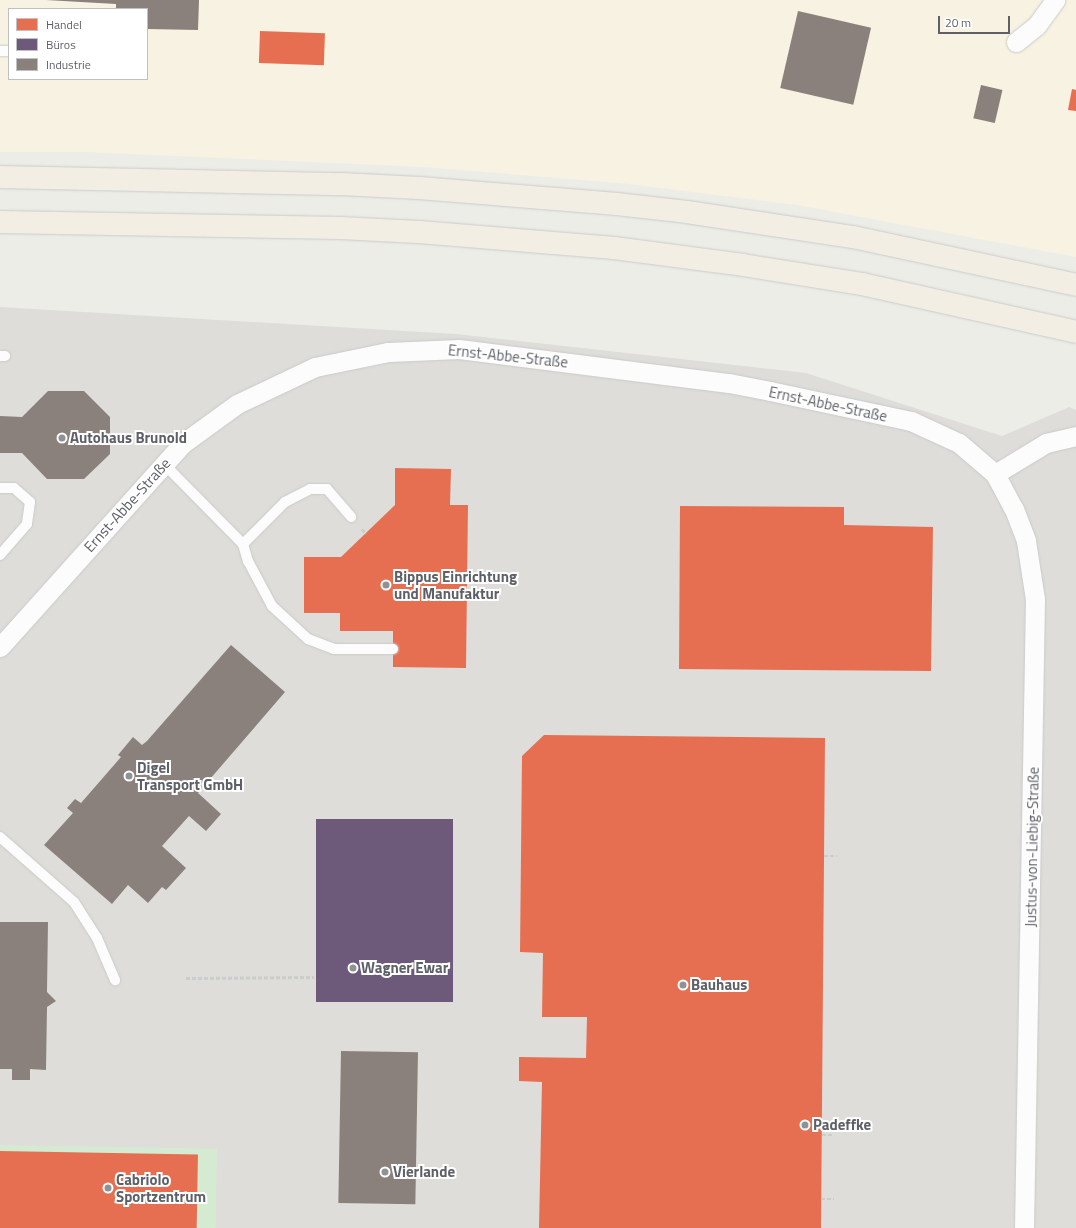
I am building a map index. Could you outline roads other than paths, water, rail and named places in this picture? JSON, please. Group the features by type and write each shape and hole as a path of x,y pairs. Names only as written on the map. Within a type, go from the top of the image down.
{"highway":[{"path":"0,177 357,185 617,204 687,212 853,238 1076,285"},
{"path":"0,222 427,232 614,248 735,264 862,284 1076,332"}],"street":[{"path":"1016,42 1037,25 1055,0"},
{"name":"Ernst-Abbe-Straße","path":"2,641 182,444 236,404 315,367 388,352 459,349 729,383 910,421 958,443 995,474"},
{"path":"995,474 1046,443 1076,436"},
{"name":"Justus-von-Liebig-Straße","path":"995,474 1014,509 1026,540 1035,599 1024,1228"}],"lane":[{"path":"164,464 243,544 248,561 272,606 308,639 334,649 393,649"},
{"path":"0,488 14,488 30,502 27,524 0,555"},
{"path":"243,544 285,502 310,489 327,489 351,517"},
{"path":"0,838 74,902 100,944 115,980"}],"place":[{"name":"Autohaus Brunold","path":"62,438"},
{"name":"Bippus Einrichtung und Manufaktur","path":"386,585"},
{"name":"Digel Transport GmbH","path":"129,776"},
{"name":"Wagner Ewar","path":"353,968"},
{"name":"Bauhaus","path":"683,985"},
{"name":"Padeffke","path":"805,1125"},
{"name":"Vierlande","path":"385,1172"},
{"name":"Cabriolo Sportzentrum","path":"108,1188"}]}
